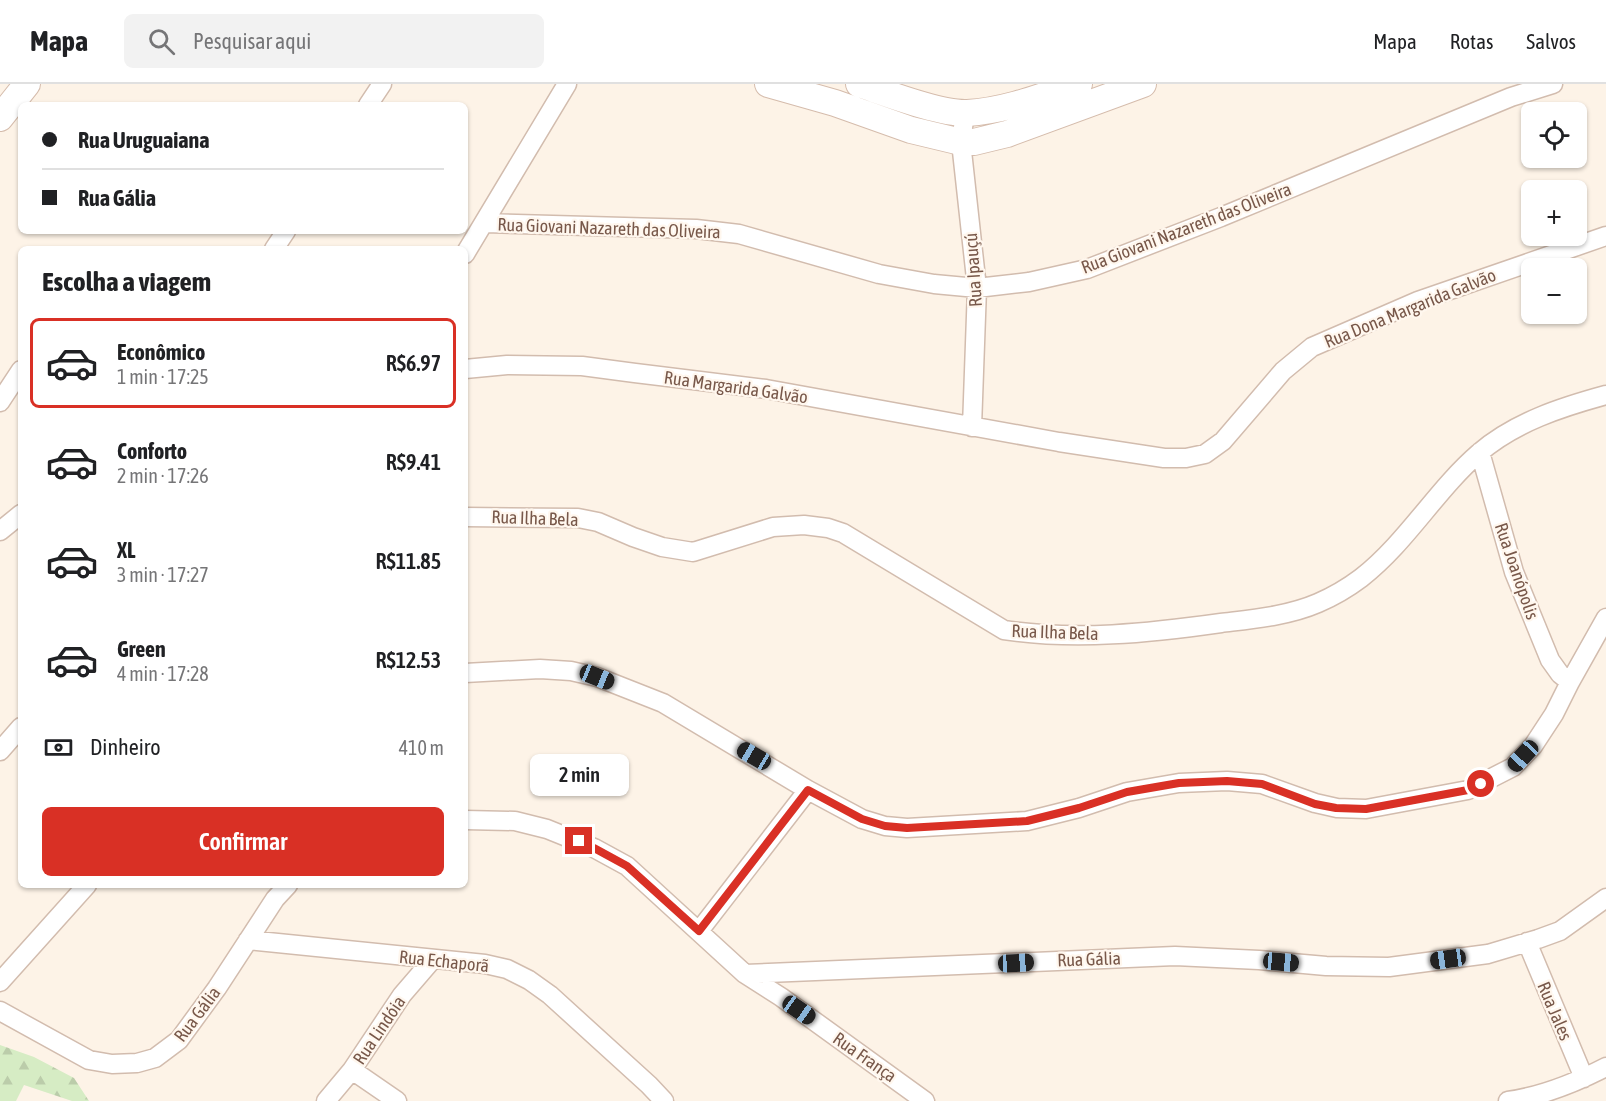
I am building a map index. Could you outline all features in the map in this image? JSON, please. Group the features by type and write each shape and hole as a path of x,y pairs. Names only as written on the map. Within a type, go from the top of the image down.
{"main road":[{"path":"0,118 27,84"},
{"path":"768,84 835,103 911,130 961,142 997,137 1143,84"},
{"path":"860,84 903,99 964,113 991,110 1027,101 1079,84"}],"street":[{"path":"371,102 382,84"},
{"path":"468,249 567,84"},
{"name":"Rua Giovani Nazareth das Oliveira","path":"485,223 696,229 739,234 879,274 934,284 977,288 1029,282 1087,269 1221,217 1500,101 1553,84"},
{"name":"Rua Ipauçú","path":"964,113 961,142 977,288 972,427"},
{"name":"Rua Dona Margarida Galvão","path":"1005,433 1164,458 1186,458 1205,454 1223,441 1283,371 1312,347 1418,301 1606,236"},
{"name":"Rua Margarida Galvão","path":"468,369 507,365 582,366 766,389 1005,433"},
{"path":"0,402 18,375"},
{"name":"Rua Ilha Bela","path":"468,517 578,518 598,522 662,547 693,552 773,526 804,525 828,528 843,533 1004,630 1032,635 1132,633 1180,629 1274,616 1318,603 1368,572 1399,543 1480,452 1523,423 1606,395"},
{"name":"Rua Joanópolis","path":"1480,452 1514,572 1550,660 1560,674 1570,682"},
{"path":"0,531 18,516"},
{"path":"468,673 540,669 571,671 597,677 663,703 808,790 862,819 885,826 907,828 1027,821 1079,808 1127,792 1179,783 1262,784 1315,804 1336,808 1366,809 1468,790 1513,767 1533,746 1554,714 1606,618"},
{"path":"0,751 18,730"},
{"path":"699,931 808,790"},
{"path":"468,820 515,821 547,829 594,848 627,866 745,974"},
{"path":"0,982 84,888"},
{"name":"Rua Gália","path":"0,1011 89,1060 112,1064 137,1063 155,1058 179,1040 275,899 285,888"},
{"name":"Rua Gália","path":"745,974 1175,956 1326,966 1389,967 1488,954 1527,942 1560,931 1606,898"},
{"name":"Rua Echaporã","path":"248,940 485,964 507,969 529,980 575,1017 664,1101"},
{"name":"Rua Jales","path":"1527,942 1584,1078"},
{"name":"Rua Lindóia","path":"326,1101 352,1070 402,995 433,959"},
{"name":"Rua França","path":"745,974 781,997 925,1101"},
{"path":"1508,1101 1527,1099 1584,1078 1606,1067"},
{"path":"352,1070 397,1101"}],"green space":[{"path":"0,1045 34,1057 74,1078 89,1101 72,1101 24,1085 16,1101 0,1101"}],"route":[{"path":"579,841 627,866 699,931 808,790 862,819 885,826 907,828 1027,821 1079,808 1127,792 1179,783 1227,781 1262,784 1315,804 1336,808 1366,809 1468,790 1481,784"}]}
